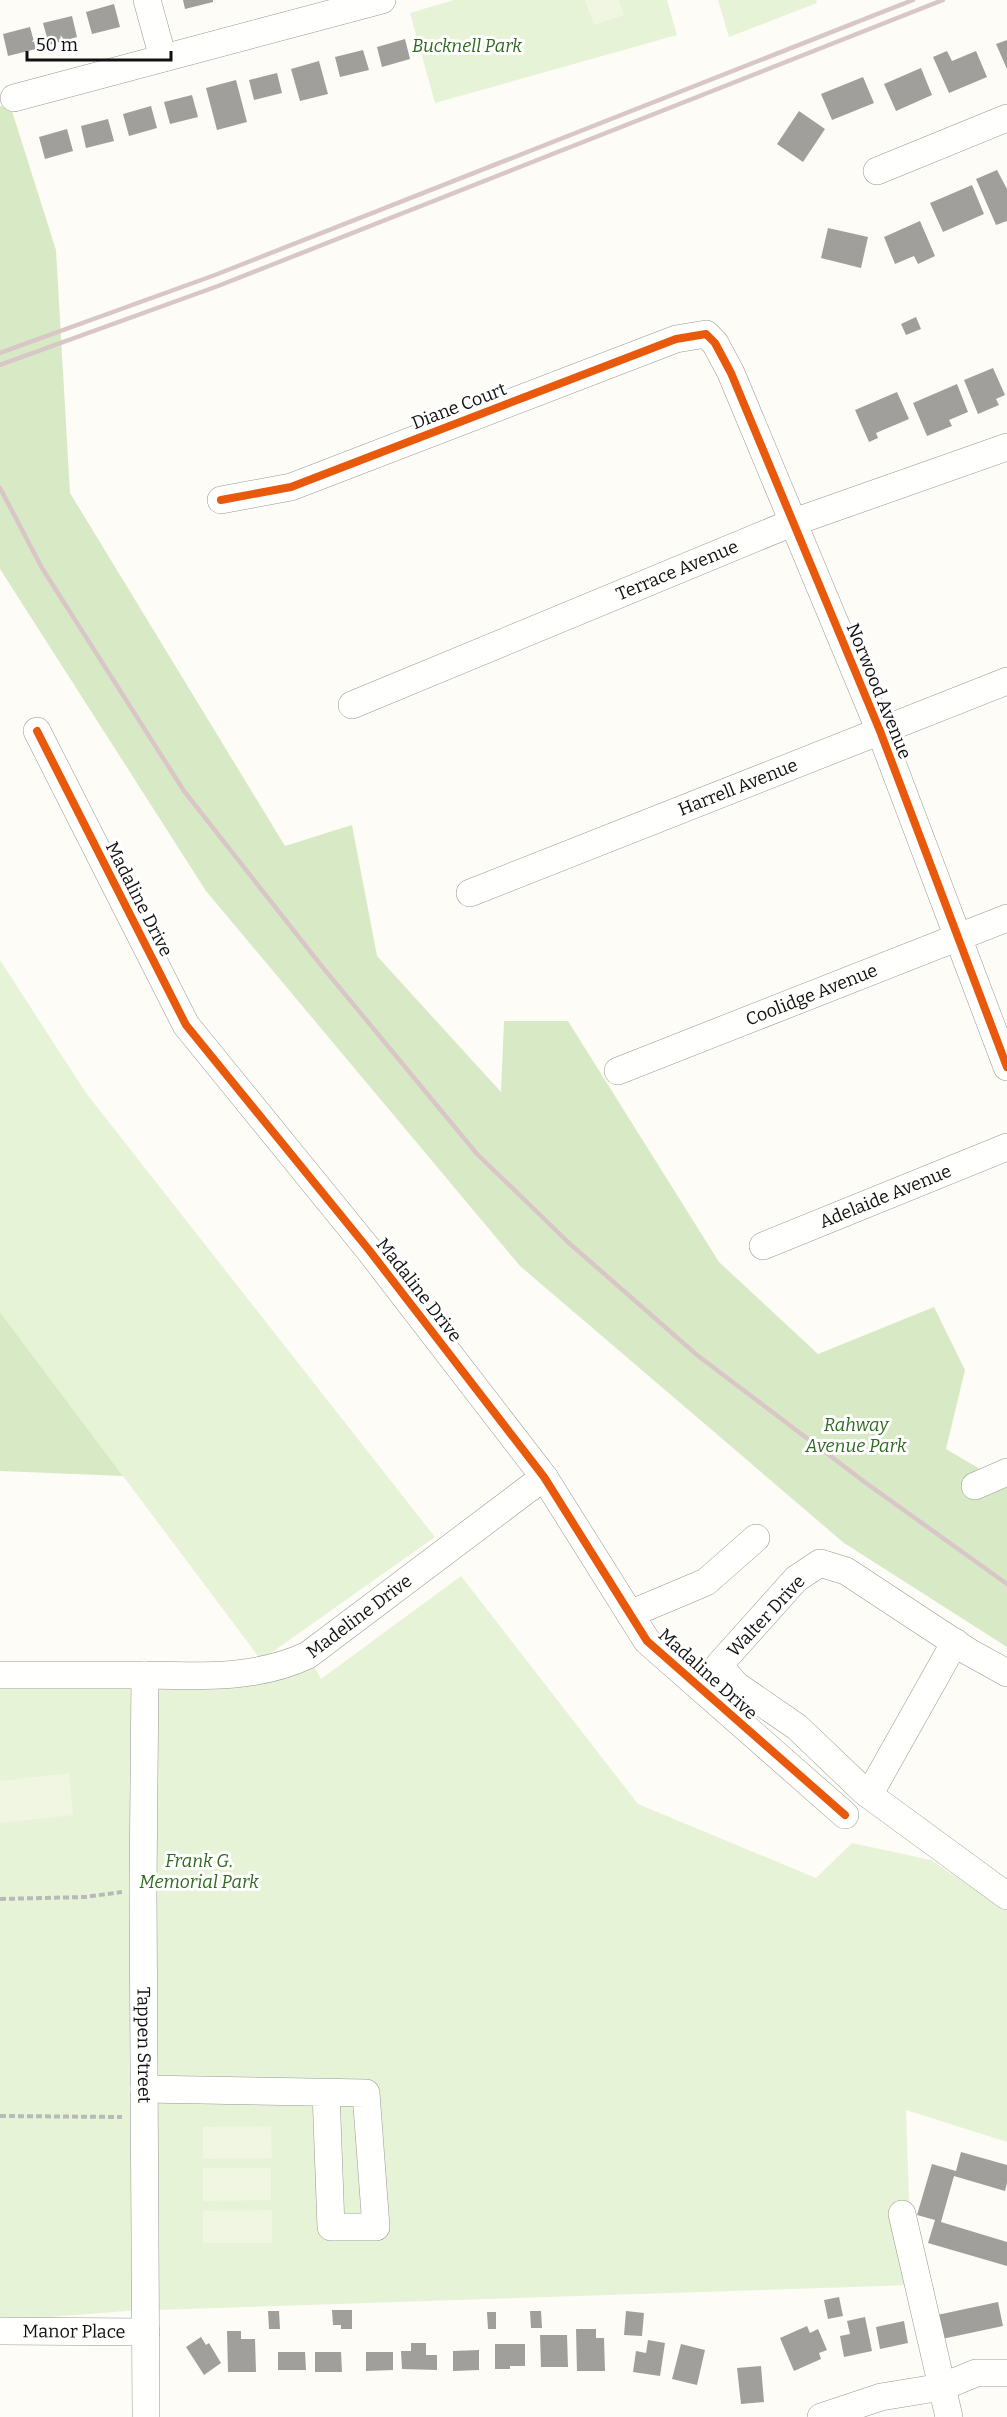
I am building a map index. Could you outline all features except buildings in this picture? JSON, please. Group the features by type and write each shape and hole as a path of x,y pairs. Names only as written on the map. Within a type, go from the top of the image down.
{"street":[{"path":"147,0 163,58"},
{"path":"14,98 377,1"},
{"path":"876,171 1007,118"},
{"name":"Diane Court","path":"221,500 291,487 676,339 706,334"},
{"name":"Norwood Avenue","path":"706,334 715,343 731,372 880,731 1007,1067"},
{"name":"Terrace Avenue","path":"352,705 794,522 1007,447"},
{"name":"Harrell Avenue","path":"470,893 1007,681"},
{"name":"Madaline Drive","path":"37,731 186,1025 369,1250 544,1477 647,1641 845,1815"},
{"name":"Coolidge Avenue","path":"618,1071 1007,918"},
{"name":"Adelaide Avenue","path":"763,1246 1007,1147"},
{"path":"975,1486 1007,1472"},
{"name":"Madeline Drive","path":"0,1675 248,1674 281,1667 308,1655 544,1477"},
{"path":"630,1614 706,1582 756,1538"},
{"name":"Walter Drive","path":"1007,1673 846,1571 820,1563 796,1579 719,1665 736,1684 797,1727 868,1796 1007,1896"},
{"path":"868,1796 955,1642"},
{"name":"Tappen Street","path":"145,1676 143,1889 146,2417"},
{"path":"144,2089 326,2092 366,2093 376,2227 331,2226 326,2092"},
{"path":"902,2214 949,2417"},
{"name":"Manor Place","path":"0,2331 146,2332"},
{"path":"820,2417 881,2397 942,2387 976,2373 1007,2373"}],"path":[{"path":"0,1899 85,1897 143,1889"},
{"path":"0,2116 144,2117"}],"green space":[{"name":"Bucknell Park","path":"454,0 667,0 677,35 435,103 410,13"},
{"path":"585,0 619,0 624,15 594,25"},
{"path":"718,0 816,0 817,3 729,37"},
{"name":"Rahway Avenue Park","path":"0,106 11,108 56,250 70,493 285,846 352,825 377,956 501,1092 504,1021 568,1021 719,1262 818,1354 934,1307 965,1370 946,1449 1007,1485 1007,1647 844,1543 520,1266 206,891 0,569"},
{"path":"0,960 86,1093 435,1537 261,1660 0,1312"},
{"path":"0,1312 123,1476 0,1471"},
{"name":"Frank G. Memorial Park","path":"461,1576 638,1804 816,1878 852,1843 931,1860 1007,1911 1007,2142 906,2110 912,2285 126,2311 0,2321 0,1680 308,1655 321,1679"},
{"path":"69,1773 73,1815 0,1823 0,1781"},
{"path":"271,2126 272,2158 203,2159 203,2127"},
{"path":"203,2168 271,2168 271,2200 203,2201"},
{"path":"272,2210 272,2243 203,2243 203,2211"}],"railway":[{"path":"0,353 215,275 913,0"},
{"path":"0,365 218,286 943,0"},
{"path":"0,488 42,568 184,791 320,964 477,1154 569,1243 697,1355 866,1483 1007,1584"}],"cycle path":[{"path":"221,500 291,487 676,339 706,334 715,343 731,373 880,731 1007,1067"},
{"path":"37,731 186,1025 369,1250 544,1477 647,1641 845,1815"}]}
